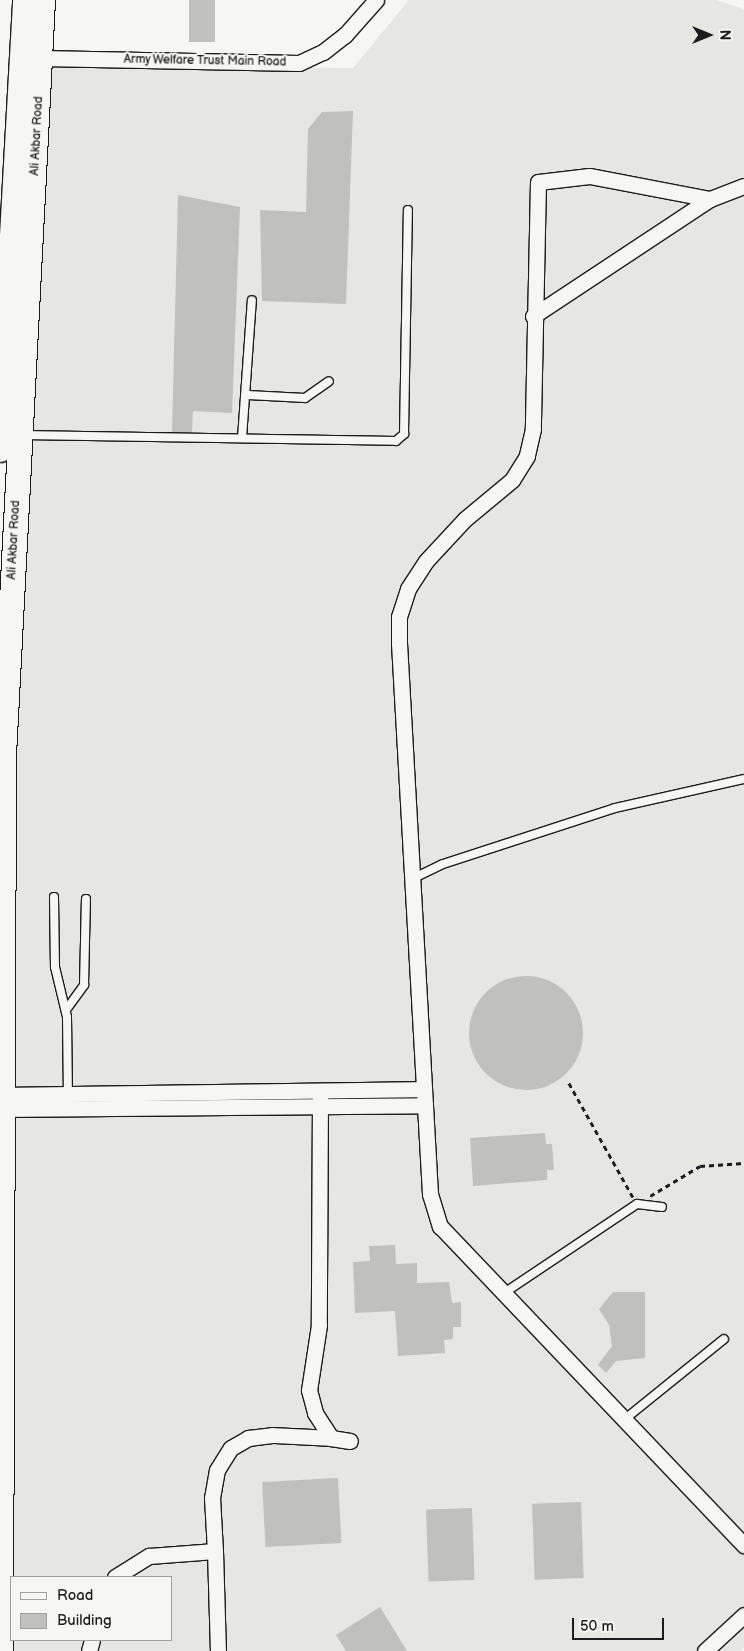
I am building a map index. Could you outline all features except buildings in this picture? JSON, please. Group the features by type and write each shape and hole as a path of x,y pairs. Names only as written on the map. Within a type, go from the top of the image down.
{"main road":[{"name":"Ali Akbar Road","path":"0,450 25,0"},
{"name":"Ali Akbar Road","path":"1,1651 4,755 19,434 43,0"}],"street":[{"name":"Army Welfare Trust Main Road","path":"40,58 299,63 323,52 345,34 376,0"},
{"path":"710,199 589,176 538,182 533,316 533,429 527,456 512,480 465,519 426,561 408,589 399,617 430,1194 440,1226 744,1545"},
{"path":"533,316 710,199 744,186"},
{"path":"3,1102 320,1098 424,1090"},
{"path":"3,1102 68,1094 320,1098 425,1106"},
{"path":"320,1098 319,1325 309,1390 315,1413 331,1438"},
{"path":"218,1651 212,1498 218,1470 231,1448 248,1438 272,1435 331,1438 350,1441"},
{"path":"117,1576 149,1556 215,1551"},
{"path":"705,1651 744,1615"}],"lane":[{"path":"19,434 396,441 404,434 408,210"},
{"path":"242,438 248,395 252,300"},
{"path":"248,395 305,398 329,381"},
{"path":"412,879 443,864 615,808 744,779"},
{"path":"54,897 55,967 66,1010 68,1094"},
{"path":"66,1010 84,985 86,899"},
{"path":"504,1293 637,1204 662,1207"},
{"path":"625,1419 724,1339"}],"path":[{"path":"569,1083 637,1204 700,1166 744,1163"}],"shaded area":[{"path":"409,0 716,0 744,9 744,1647 740,1651 13,1651 13,1641 172,1641 172,1576 12,1576 13,798 51,66 353,68"}]}
